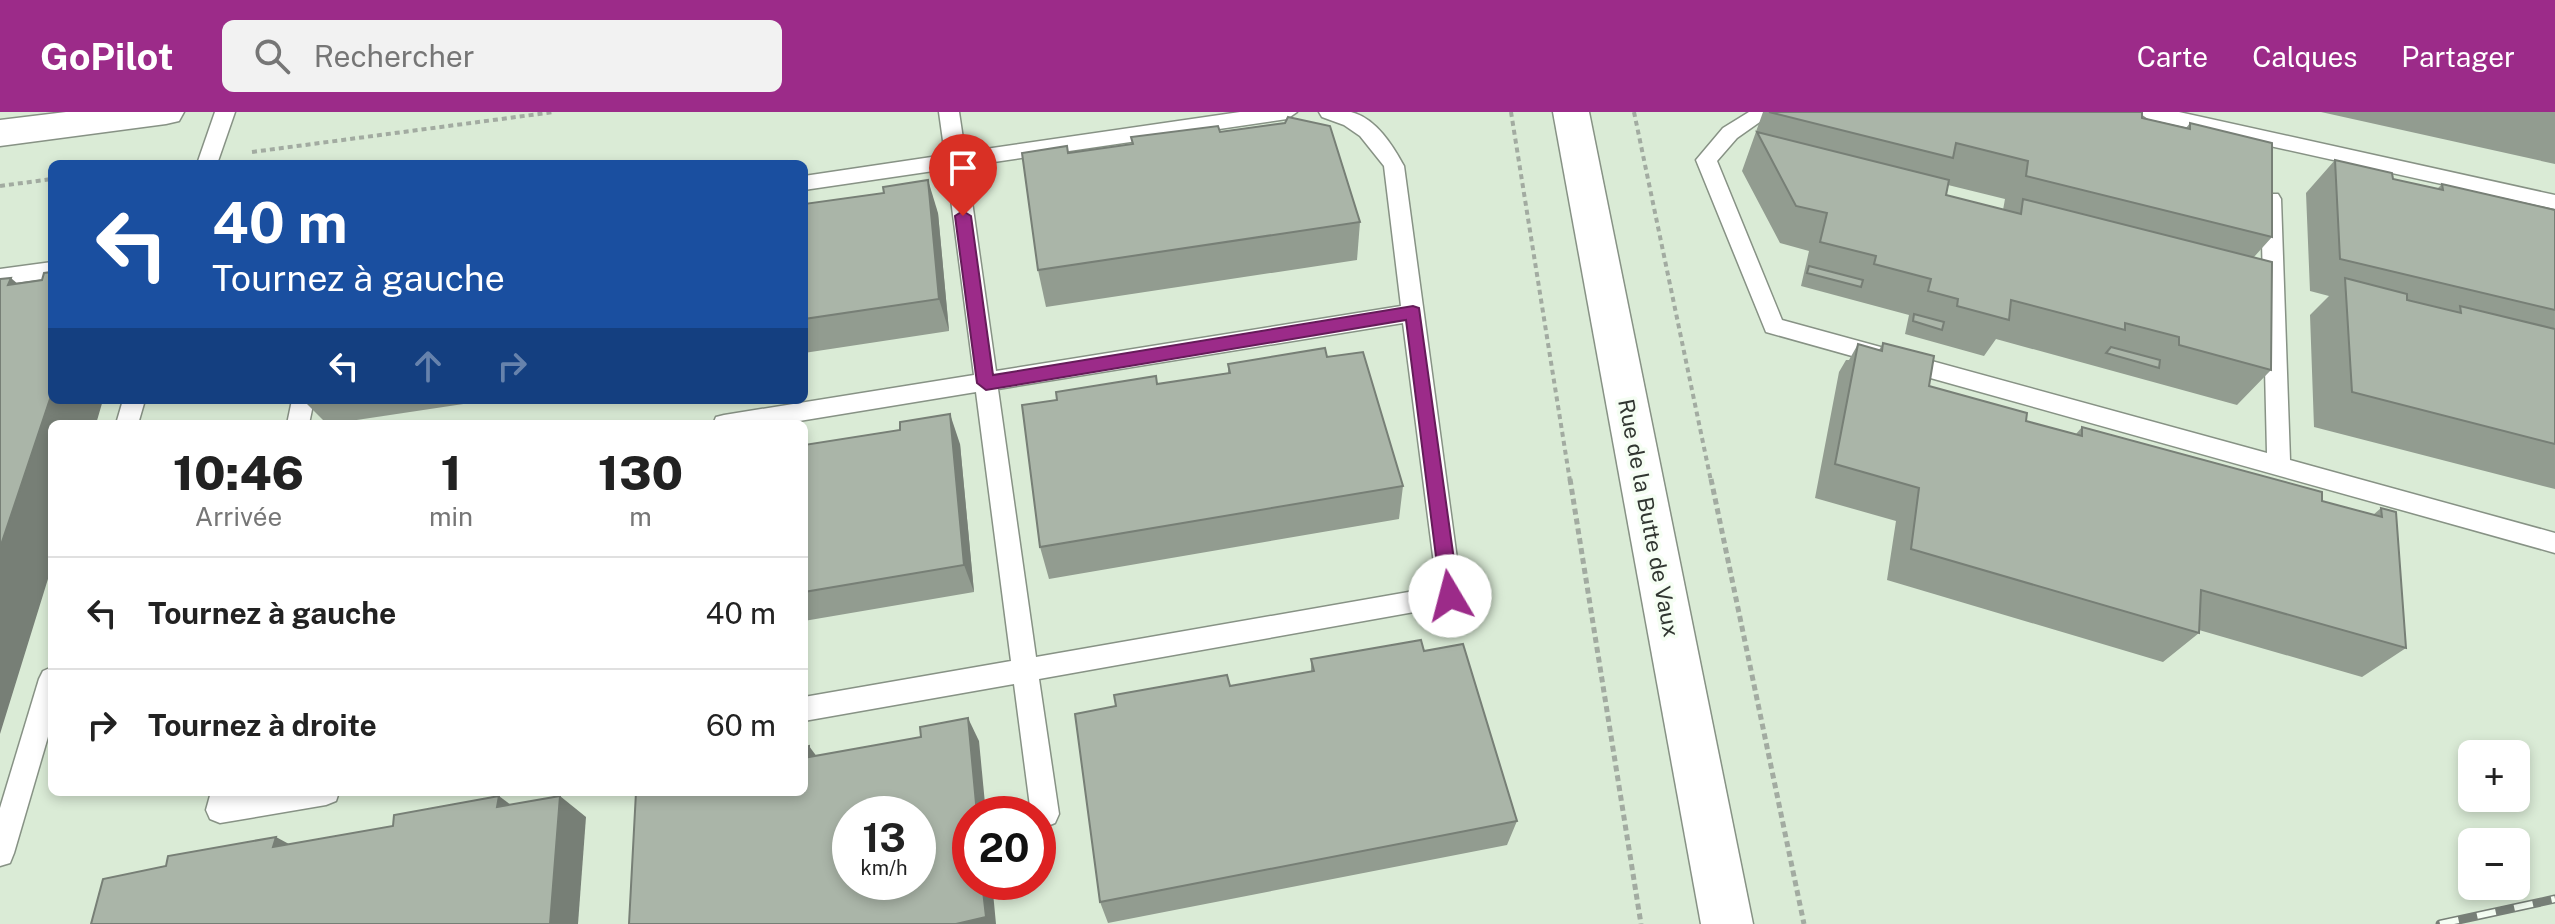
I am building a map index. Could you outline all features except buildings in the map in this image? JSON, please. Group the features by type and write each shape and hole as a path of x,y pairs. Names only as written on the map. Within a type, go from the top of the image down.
{"street":[{"path":"0,133 166,112"},
{"name":"Rue de la Butte de Vaux","path":"1571,112 1727,924"}],"lane":[{"path":"208,160 225,112"},
{"path":"949,112 1042,796"},
{"path":"808,182 1287,112"},
{"path":"808,708 1450,596 1394,166 1378,138 1352,118 1329,112"},
{"path":"1764,112 1730,133 1706,160 1774,326 2555,543"},
{"path":"2148,112 2269,155 2555,202"},
{"path":"2248,112 2269,155 2279,466"},
{"path":"0,277 48,271"},
{"path":"750,420 1413,313"},
{"path":"0,853 48,692"},
{"path":"223,796 220,810 302,796"}],"path":[{"path":"215,160 554,112"},
{"path":"1511,112 1641,924"},
{"path":"1634,112 1804,924"},
{"path":"0,186 48,180"}],"shaded area":[{"path":"0,112 2555,112 2555,924 0,924"}],"railway":[{"path":"2440,924 2555,899"}],"route":[{"path":"963,216 986,383 1413,313 1450,596"}]}
